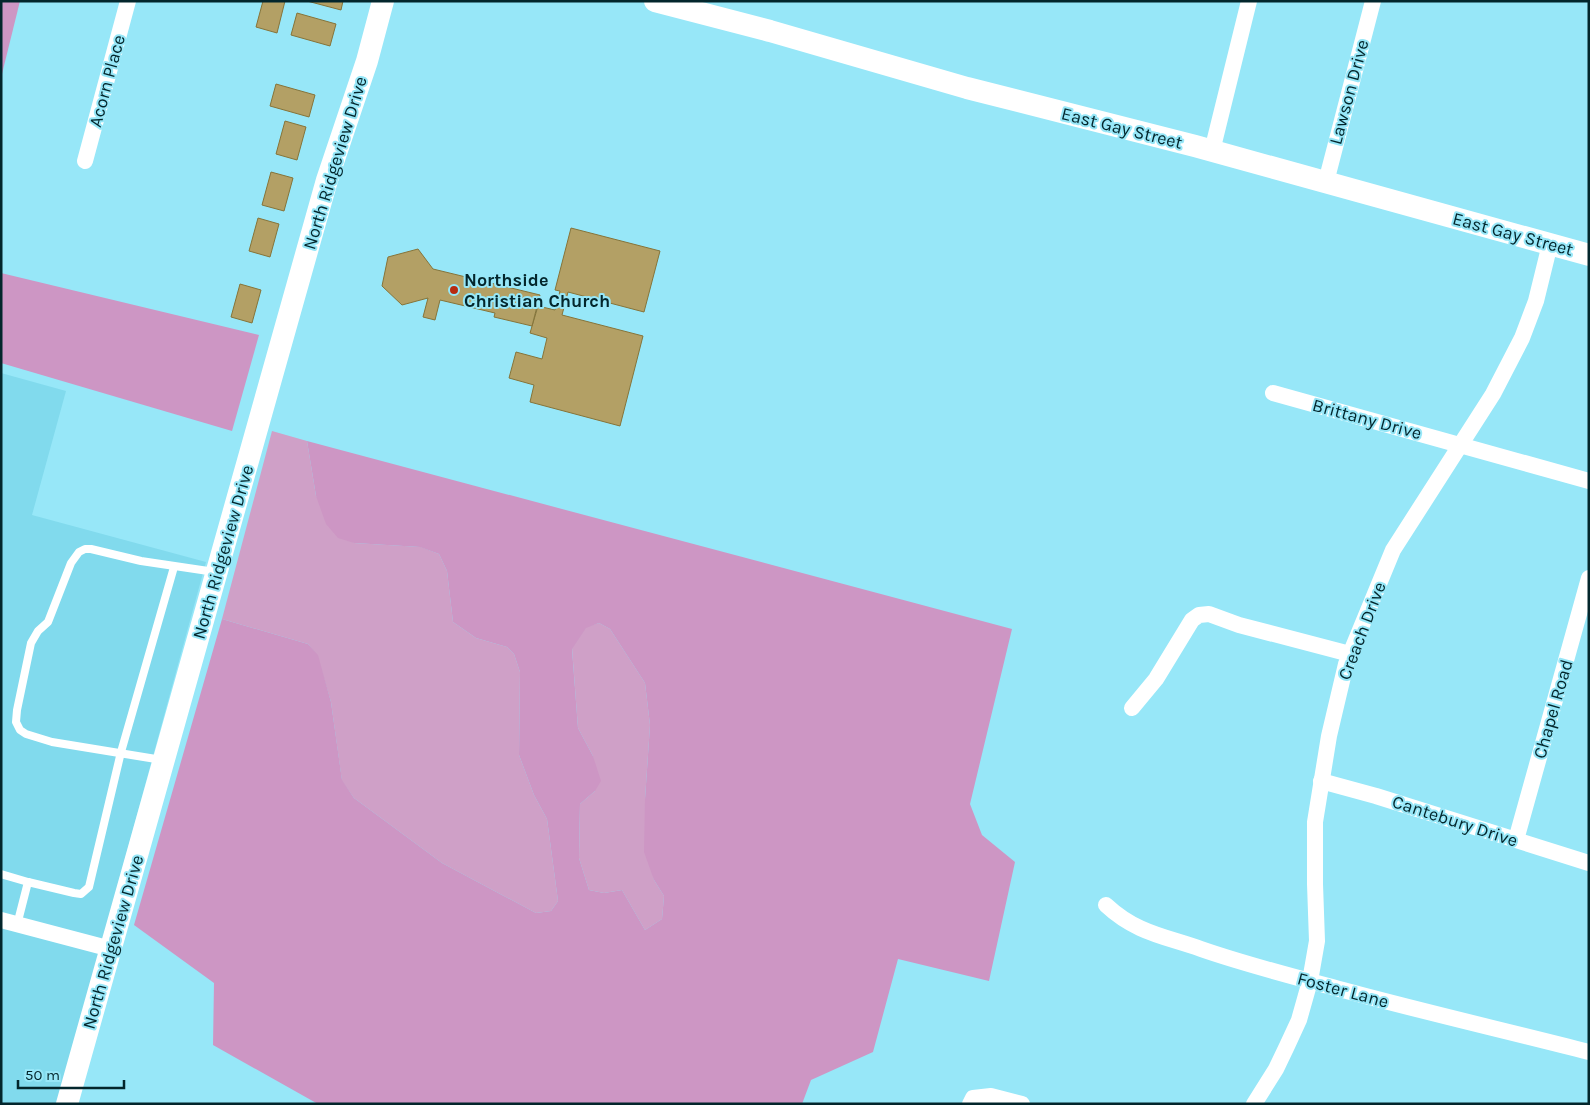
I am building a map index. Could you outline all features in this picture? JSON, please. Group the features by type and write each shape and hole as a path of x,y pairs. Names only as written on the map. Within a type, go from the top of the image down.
{"main road":[{"name":"North Ridgeview Drive","path":"67,1104 327,180 367,61 383,1"},
{"name":"East Gay Street","path":"654,1 770,31 967,88 1212,151 1589,255"}],"street":[{"name":"Acorn Place","path":"85,160 128,1"},
{"path":"1212,151 1249,1"},
{"name":"Lawson Drive","path":"1326,182 1373,1"},
{"name":"Creach Drive","path":"1254,1104 1276,1069 1299,1020 1310,981 1317,941 1315,884 1316,822 1329,736 1346,664 1393,550 1493,394 1522,338 1536,302 1550,244"},
{"name":"Brittany Drive","path":"1273,393 1461,444"},
{"path":"1461,444 1589,481"},
{"name":"Chapel Road","path":"1516,840 1589,578"},
{"path":"1132,708 1156,679 1192,620 1199,615 1209,614 1239,625 1350,654"},
{"name":"Cantebury Drive","path":"1321,781 1376,796 1589,863"},
{"name":"Foster Lane","path":"1106,905 1118,917 1150,934 1310,981 1589,1052"},
{"path":"9,922 111,949"},
{"path":"970,1104 973,1098 991,1096 1022,1104"}],"lane":[{"path":"164,760 52,742 26,734 20,730 16,722 17,710 31,643 48,622 71,563 79,552 85,549 141,562 217,572"},
{"path":"1,874 74,893 81,894 89,887 121,752 174,567"},
{"path":"9,922 28,882"}],"shaded area":[{"path":"1,1 20,1 1,78"},
{"path":"1,273 259,335 232,431 1,363"},
{"path":"1,373 66,391 32,515 206,562 58,1104 1,1104"},
{"path":"272,431 307,441 316,496 354,543 421,547 439,554 447,571 453,622 476,638 507,647 514,654 520,672 519,755 534,795 547,819 558,901 551,911 536,913 442,863 354,798 342,781 331,702 317,655 308,644 222,619"},
{"path":"307,441 1012,629 970,804 982,835 1015,862 989,981 898,959 873,1052 811,1080 802,1104 318,1104 213,1045 214,983 134,925 222,619 308,644 318,655 331,702 342,780 354,798 442,863 536,913 551,911 558,901 547,819 534,795 519,755 520,672 514,654 507,647 476,638 453,622 447,571 439,554 420,547 354,543 338,538 326,524 316,496","holes":["599,623 610,629 645,683 650,725 645,799 644,852 654,880 664,896 662,919 645,930 622,890 604,893 589,890 579,858 580,804 595,791 601,781 593,756 578,728 572,649 586,628"]},
{"path":"599,623 610,629 645,683 650,725 645,799 654,880 664,896 662,919 645,930 622,890 604,893 589,890 579,858 580,804 595,791 593,756 578,728 572,648 586,627"}],"building":[{"path":"263,1 285,1 277,33 256,27"},
{"path":"307,1 343,1 341,10"},
{"path":"297,13 336,24 330,46 291,35"},
{"path":"276,84 315,95 309,117 270,106"},
{"path":"285,121 306,127 297,160 276,154"},
{"path":"271,172 293,178 284,211 262,205"},
{"path":"258,218 279,224 270,257 249,251"},
{"path":"571,228 660,251 644,312 568,292 562,315 643,336 620,426 530,402 534,385 509,378 516,352 542,359 547,338 530,333 538,306 555,310 560,291 555,290"},
{"name":"Northside Christian Church","path":"418,249 433,269 540,295 532,326 494,317 495,313 440,300 435,320 423,317 428,298 402,305 382,286 388,257"},
{"path":"240,284 261,290 252,323 231,317"}],"place":[{"name":"Northside Christian Church","path":"454,290"}]}
